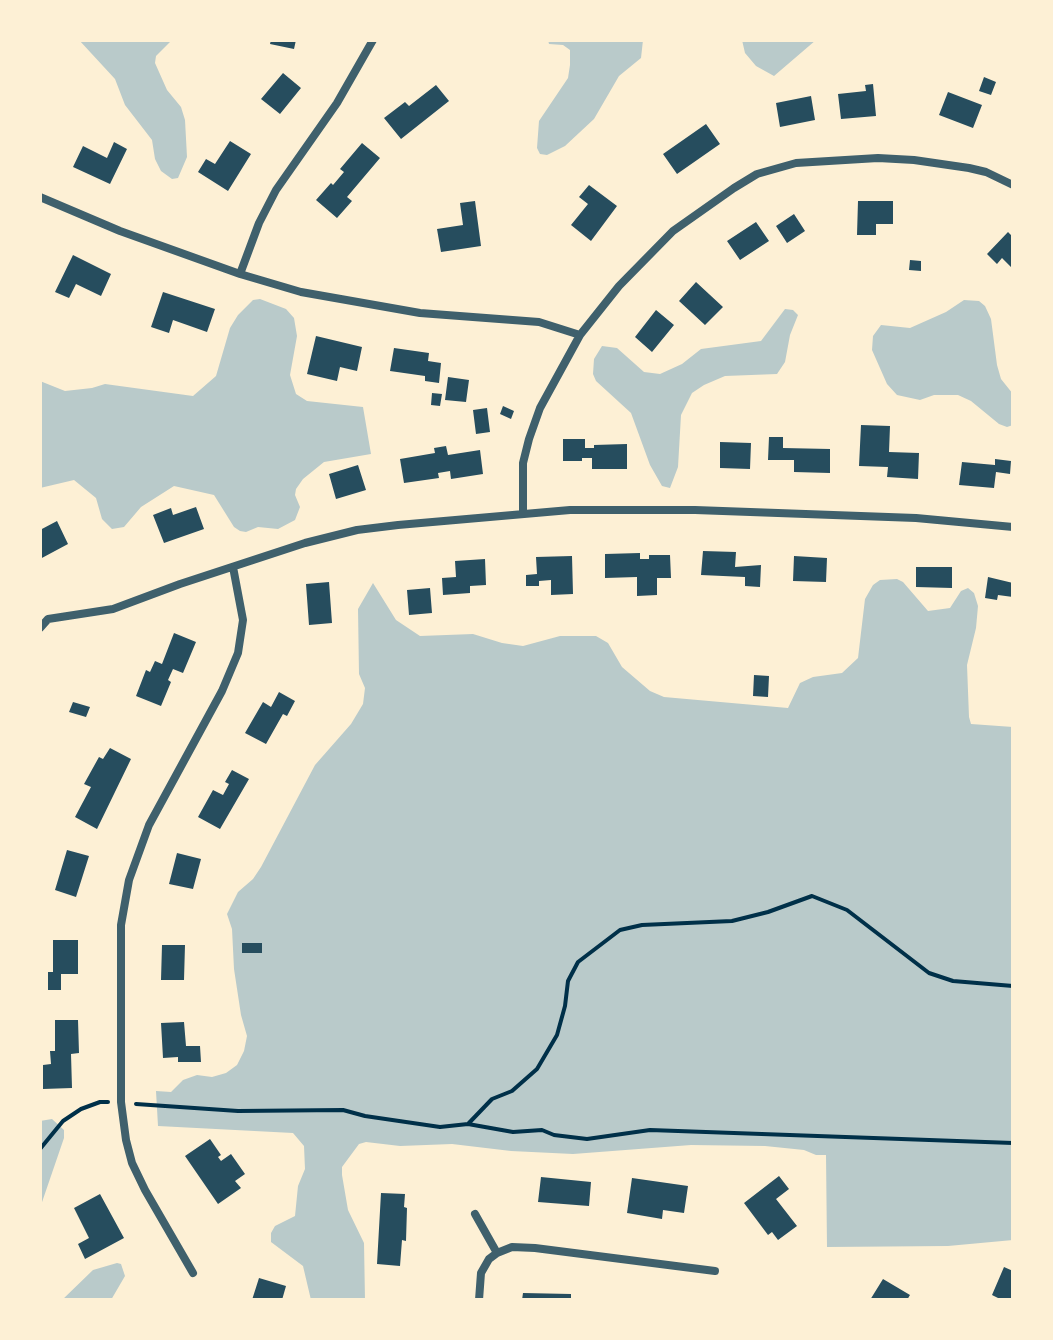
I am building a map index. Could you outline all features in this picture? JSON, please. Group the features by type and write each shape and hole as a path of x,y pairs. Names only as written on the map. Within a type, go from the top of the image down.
{"street":[{"path":"240,274 259,223 276,190 337,103 373,40"},
{"path":"523,513 523,463 529,439 540,408 580,335 619,286 673,231 734,188 768,170 811,161 878,158 969,168 1013,185"},
{"path":"40,197 120,231 240,274 337,300 420,313 531,321 580,335"},
{"path":"40,628 48,619 113,609 281,550 357,530 523,513 695,510 916,518 1013,527"},
{"path":"193,1273 132,1163 126,1140 121,1102 121,925 137,852 222,691 238,653 243,620 233,567"},
{"path":"475,1214 497,1253"},
{"path":"479,1300 481,1273 497,1253 512,1247 715,1271"}],"path":[{"path":"468,1124 492,1099 512,1091 537,1069 557,1035 568,981 578,962 620,930 642,925 732,921 812,896 847,910 929,973 953,981 1013,986"},
{"path":"40,1149 63,1121 81,1109 100,1102 238,1111 343,1110 440,1127 468,1124 513,1132 542,1130 554,1135 587,1139 650,1130 1013,1143"}],"shaded area":[{"path":"79,40 172,40 156,56 155,63 167,90 181,107 185,120 187,157 178,178 172,179 161,171 155,159 152,140 125,105 115,79"},
{"path":"548,40 643,40 641,58 619,76 594,119 565,146 547,155 540,154 537,148 539,121 568,78 570,65 570,50 563,45 549,44"},
{"path":"742,40 816,40 774,76 756,66 745,53"},
{"path":"260,299 286,309 294,318 297,336 290,375 296,394 307,401 363,407 371,454 324,462 303,479 296,489 300,507 295,520 278,529 258,527 240,531 234,527 214,495 174,486 141,507 124,527 112,529 102,519 96,498 74,480 40,488 40,381 65,391 105,384 193,396 216,376 230,328 238,315 253,300"},
{"path":"964,300 979,301 991,319 1001,379 1013,394 1013,425 1007,427 999,424 971,401 958,395 934,395 920,400 897,395 887,384 872,350 873,336 881,325 910,328"},
{"path":"785,309 793,310 798,315 785,362 777,374 725,376 692,393 681,415 678,467 670,488 662,486 650,465 631,413 596,381 593,374 594,359 602,346 617,348 644,372 660,374 682,364 701,349 761,341"},
{"path":"897,579 928,611 950,608 961,591 968,588 974,593 978,606 976,628 967,665 971,724 1013,727 1013,1240 948,1246 827,1247 826,1155 804,1150 691,1145 573,1154 452,1144 400,1146 366,1142 359,1144 342,1167 348,1210 364,1243 365,1300 311,1300 303,1266 271,1242 275,1226 295,1216 298,1186 305,1169 304,1146 293,1133 158,1126 156,1091 171,1092 183,1080 197,1075 212,1077 226,1073 237,1065 244,1051 247,1036 241,1015 232,929 227,914 238,892 261,867 315,765 351,724 363,704 365,688 359,674 358,609 373,583 396,620 420,636 473,634 523,646 560,636 596,636 608,643 622,667 650,691 664,697 788,708 800,683 813,677 842,673 858,658 865,599 880,580"},
{"path":"52,1119 64,1130 64,1138 40,1208 40,1121"},
{"path":"121,1264 125,1276 111,1300 62,1300 93,1270"}],"building":[{"path":"271,40 296,40 294,49 270,44"},
{"path":"283,73 301,88 280,114 261,99"},
{"path":"984,77 996,82 991,95 979,91"},
{"path":"873,84 876,116 841,119 838,94 866,91 865,85"},
{"path":"436,85 449,101 401,139 384,118 405,102 409,106"},
{"path":"948,92 982,105 973,128 939,115"},
{"path":"811,96 815,120 780,127 776,103"},
{"path":"706,124 720,144 677,174 663,154"},
{"path":"230,141 251,154 228,191 198,172 206,159 215,164"},
{"path":"114,142 127,149 110,184 73,167 83,146 107,158"},
{"path":"362,143 380,158 347,197 352,201 337,218 316,200 344,172 340,169"},
{"path":"589,185 617,206 591,241 571,225 588,204 579,197"},
{"path":"475,201 481,246 441,252 437,229 463,225 460,203"},
{"path":"858,201 893,201 893,224 876,224 876,235 857,235"},
{"path":"794,214 805,231 787,243 776,226"},
{"path":"756,222 769,241 740,260 727,241"},
{"path":"1008,232 1013,237 1013,269 1002,258 997,264 987,254"},
{"path":"73,255 111,274 101,296 76,284 69,298 55,292"},
{"path":"910,260 921,261 921,271 909,270"},
{"path":"696,282 723,307 705,325 679,301"},
{"path":"163,292 215,309 207,332 173,320 169,333 151,327"},
{"path":"656,310 674,325 652,352 635,337"},
{"path":"316,336 362,347 357,371 340,367 337,381 307,374"},
{"path":"394,348 429,353 428,361 441,363 439,383 425,381 425,376 390,371"},
{"path":"448,377 469,380 466,402 445,400"},
{"path":"432,393 442,394 440,406 431,405"},
{"path":"503,406 514,411 511,419 500,414"},
{"path":"487,408 490,432 476,434 473,410"},
{"path":"861,425 890,426 889,452 919,453 918,479 887,477 888,467 859,466"},
{"path":"769,437 783,437 783,448 830,449 830,473 794,472 794,460 768,460"},
{"path":"563,439 585,439 585,448 627,444 627,469 592,469 592,458 563,461"},
{"path":"720,442 751,443 750,469 720,468"},
{"path":"446,446 448,455 480,450 483,474 451,479 450,471 438,473 439,478 404,483 400,459 435,453 434,448"},
{"path":"995,459 1011,461 1010,474 996,472 994,488 959,485 962,462 995,465"},
{"path":"358,465 366,490 336,499 329,474"},
{"path":"196,507 204,529 164,543 153,515 171,508 173,515"},
{"path":"57,521 68,544 40,559 40,530"},
{"path":"703,551 736,552 735,567 761,565 760,587 745,586 745,577 701,575"},
{"path":"640,553 640,559 649,559 649,555 670,555 671,578 657,578 657,595 637,596 637,577 605,578 605,554"},
{"path":"572,556 573,594 551,595 551,580 539,581 539,586 526,586 526,575 537,574 536,557"},
{"path":"794,556 827,558 826,582 793,581"},
{"path":"485,559 486,585 470,586 470,593 443,595 442,578 456,577 455,561"},
{"path":"916,567 952,567 952,588 916,587"},
{"path":"988,577 1013,583 1013,597 998,595 997,600 985,598"},
{"path":"329,582 332,623 309,625 306,584"},
{"path":"430,588 432,613 409,615 407,590"},
{"path":"174,633 196,642 183,673 173,669 161,706 136,696 146,670 150,672 155,661 162,664"},
{"path":"754,675 769,676 768,697 753,696"},
{"path":"279,692 295,701 287,716 283,714 266,744 245,733 263,702 271,707"},
{"path":"73,702 90,707 86,717 69,712"},
{"path":"110,748 131,759 97,829 75,817 91,787 84,784 99,757 103,759"},
{"path":"232,770 249,779 220,829 198,817 213,790 223,795 229,784 225,782"},
{"path":"67,850 89,856 76,897 55,890"},
{"path":"177,853 201,859 193,889 169,884"},
{"path":"53,940 78,940 78,974 61,974 61,990 48,990 48,972 53,972"},
{"path":"242,943 262,943 262,953 242,953"},
{"path":"162,945 185,945 184,980 161,980"},
{"path":"55,1020 78,1020 79,1053 71,1054 72,1088 43,1089 43,1065 51,1064 50,1051 55,1051"},
{"path":"184,1022 186,1046 200,1046 201,1062 178,1062 178,1057 163,1058 161,1023"},
{"path":"210,1139 221,1155 218,1157 221,1161 231,1154 245,1174 235,1181 241,1188 218,1204 185,1156"},
{"path":"779,1176 789,1189 776,1199 797,1226 778,1240 772,1232 768,1235 744,1203"},
{"path":"541,1177 591,1182 589,1206 538,1202"},
{"path":"632,1178 688,1186 684,1213 663,1210 662,1219 627,1213"},
{"path":"381,1193 405,1194 406,1241 402,1240 400,1266 377,1264"},
{"path":"100,1194 124,1238 85,1259 78,1244 89,1238 74,1208"},
{"path":"1004,1267 1013,1271 1013,1300 1002,1300 992,1295"},
{"path":"259,1278 286,1286 282,1300 252,1300"},
{"path":"883,1279 910,1295 907,1300 870,1300"},
{"path":"523,1293 571,1294 571,1300 522,1300"}]}
